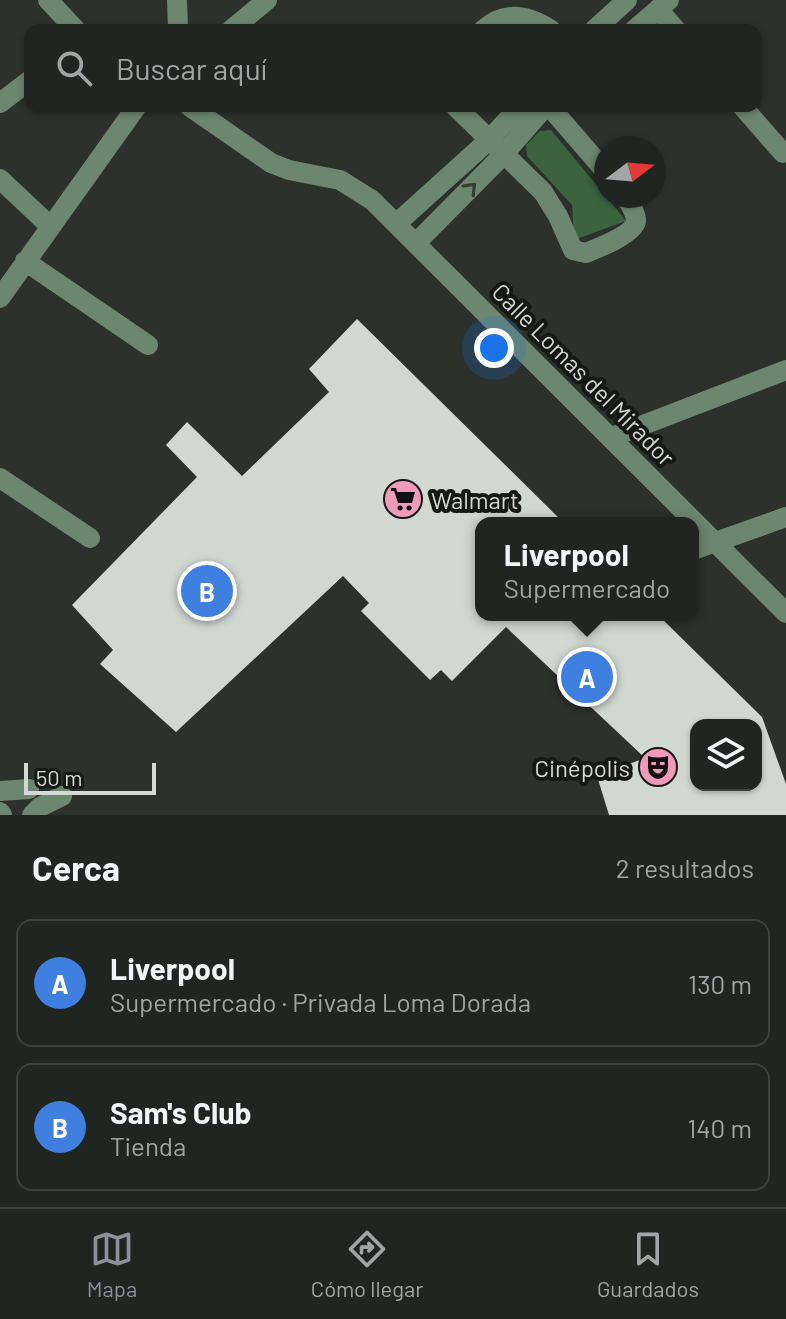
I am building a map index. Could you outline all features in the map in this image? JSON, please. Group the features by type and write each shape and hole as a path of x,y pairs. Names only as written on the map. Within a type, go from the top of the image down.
{"street":[{"path":"48,0 70,24"},
{"path":"177,0 178,24"},
{"path":"238,24 267,0"},
{"path":"601,24 627,0"},
{"path":"641,24 664,5 673,24"},
{"path":"492,24 503,17 513,16 525,17 539,24"},
{"path":"0,103 24,85"},
{"path":"0,298 14,270 133,112"},
{"name":"Calle Lomas del Mirador","path":"198,112 271,163 289,170 340,180 372,200 689,517"},
{"path":"461,112 551,203 573,250 586,253 632,230 636,223 632,208"},
{"path":"416,243 496,148 517,112"},
{"path":"396,224 541,112"},
{"path":"553,112 594,158"},
{"path":"747,112 783,153"},
{"path":"0,179 50,226"},
{"path":"14,270 148,345"},
{"path":"612,437 786,370"},
{"path":"0,478 90,538"},
{"path":"699,548 786,517"},
{"name":"Calle Lomas del Mirador","path":"699,527 786,613"},
{"path":"0,791 29,789"},
{"path":"32,815 40,807 62,796"}],"green space":[{"path":"551,130 594,182 594,208 615,208 626,221 574,240 572,205 527,156 526,145 540,131"}],"building":[{"path":"357,319 558,517 475,517 475,621 664,621 762,717 786,784 786,815 609,815 597,776 645,758 506,627 452,681 441,670 430,680 361,611 369,603 343,576 176,732 100,664 113,650 72,605 197,477 166,445 187,422 242,476 329,392 309,369"}],"place":[{"name":"Walmart","path":"403,499"},
{"name":"Sam's Club","path":"207,591"},
{"name":"Liverpool","path":"587,677"},
{"name":"Cinépolis","path":"658,767"}]}
